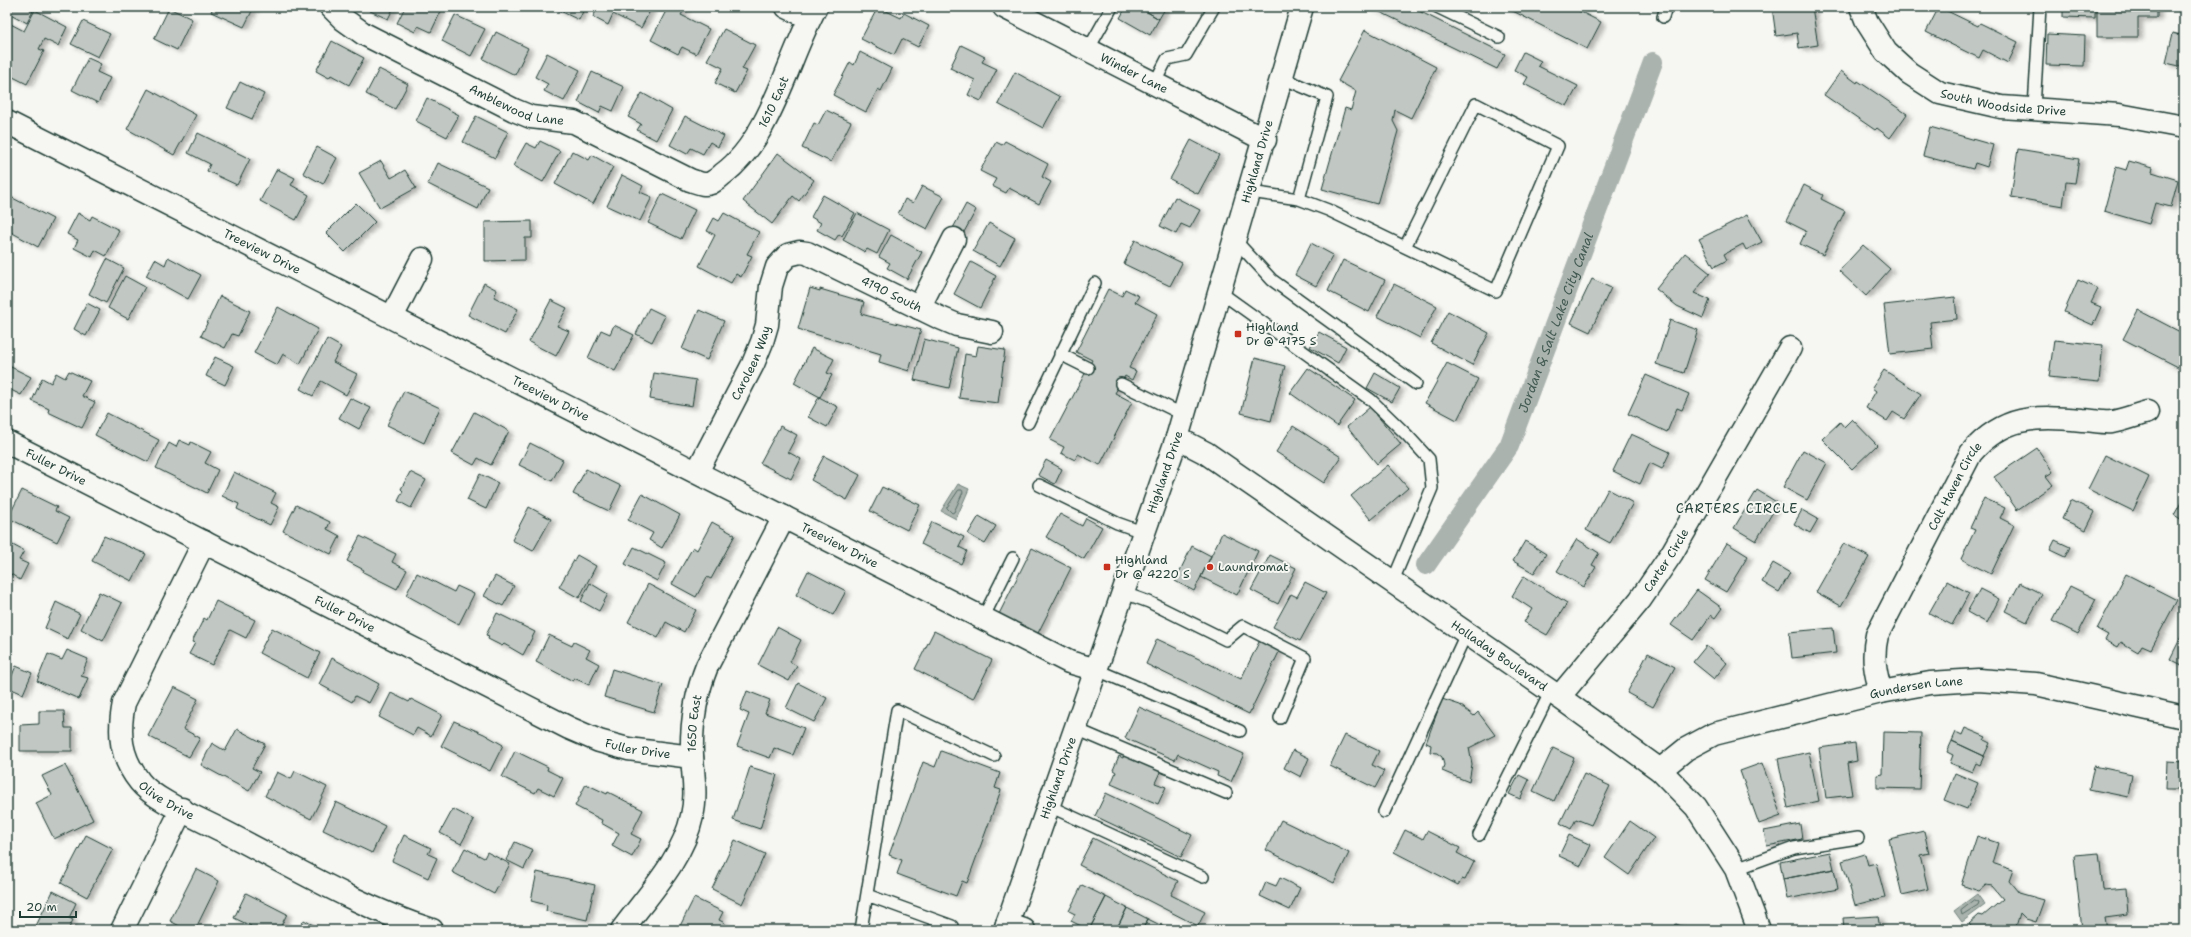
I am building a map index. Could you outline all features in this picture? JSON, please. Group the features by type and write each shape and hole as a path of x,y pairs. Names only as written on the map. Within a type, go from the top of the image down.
{"street":[{"name":"Amblewood Lane","path":"332,7 343,19 364,34 514,110 531,117 574,122 690,180 703,184 712,183"},
{"path":"787,7 813,12"},
{"name":"Winder Lane","path":"1004,7 1265,140"},
{"name":"Highland Drive","path":"1012,928 1049,806 1177,438 1250,192 1302,7"},
{"name":"South Woodside Drive","path":"1861,7 1867,22 1886,52 1909,73 1940,92 1972,102 2001,107 2034,108 2119,115 2184,127"},
{"name":"1610 East","path":"712,183 734,166 755,138 785,79 813,12"},
{"name":"Treeview Drive","path":"7,122 1069,662 1097,670"},
{"path":"919,308 954,239"},
{"name":"4190 South","path":"793,253 807,253 816,256 919,308 957,325 992,332"},
{"name":"Caroleen Way","path":"697,472 753,364 762,342 767,326 771,286 777,266 783,258 793,253"},
{"path":"392,317 422,259"},
{"name":"Carter Circle","path":"1555,694 1640,600 1672,553 1790,348"},
{"name":"Colt Haven Circle","path":"1881,692 1874,665 1874,648 1877,635 1971,453 1982,441 1995,430 2019,419 2046,417 2111,422 2148,412"},
{"name":"Holladay Boulevard","path":"1177,438 1206,454 1555,694 1660,770 1696,807 1736,869 1759,930"},
{"name":"Fuller Drive","path":"7,442 569,728 599,741 628,749 692,757"},
{"name":"1650 East","path":"622,930 673,860 683,841 692,817 695,791 692,757 694,707 702,678 784,517"},
{"name":"Olive Drive","path":"204,542 124,702 119,725 122,748 129,767 141,784 182,810 379,911 432,930"},
{"name":"Gundersen Lane","path":"1660,770 1686,749 1714,734 1881,692 1930,683 1978,680 2036,684 2184,718"},
{"path":"122,930 182,810"}],"lane":[{"path":"1088,50 1112,7"},
{"path":"1154,84 1167,59 1186,55 1214,7"},
{"path":"1437,7 1500,36"},
{"path":"2034,108 2040,7"},
{"path":"1282,78 1327,97 1299,199"},
{"path":"1250,192 1299,199 1328,210 1496,291 1558,146 1476,104 1405,247"},
{"path":"1235,240 1272,280 1416,384"},
{"path":"1028,423 1095,283"},
{"path":"1220,292 1371,400 1429,459 1432,488 1392,583"},
{"path":"1060,354 1088,368"},
{"path":"1121,384 1184,415"},
{"path":"1039,485 1117,523 1145,533"},
{"path":"983,618 1013,558"},
{"path":"1124,593 1149,602 1226,640 1242,626 1305,658 1280,718"},
{"path":"1384,812 1466,634"},
{"path":"1097,670 1240,731"},
{"path":"1480,835 1555,694"},
{"path":"861,930 897,710 994,756"},
{"path":"1076,729 1226,793"},
{"path":"1049,806 1203,877"},
{"path":"1736,869 1794,848 1858,838"},
{"path":"867,895 952,926"}],"water":[{"path":"958,484 969,489 956,519 941,511"},
{"path":"1977,894 1985,905 1962,922 1954,911"}],"building":[{"path":"7,7 26,7 33,11 27,23 7,12"},
{"path":"213,7 254,7 244,27 211,12"},
{"path":"372,7 394,7 388,19 370,11"},
{"path":"405,7 443,7 431,32 418,26 415,32 397,23"},
{"path":"557,7 585,7 579,20 556,9"},
{"path":"598,7 652,7 641,28 613,14 608,25 593,17"},
{"path":"668,7 685,8 681,15 709,29 696,54 682,47 678,54 651,40"},
{"path":"878,7 901,18 904,13 929,26 918,47 902,39 894,55 861,39"},
{"path":"1126,7 1139,7 1159,19 1150,35 1120,18"},
{"path":"1139,7 1166,7 1159,19"},
{"path":"1370,7 1411,7 1505,54 1497,69"},
{"path":"1505,7 1571,7 1601,22 1587,49"},
{"path":"1772,7 1812,7 1818,45 1799,48 1797,33 1776,36"},
{"path":"1939,7 1978,26 1980,23 2018,42 2008,63 1983,50 1979,58 1926,32"},
{"path":"2063,7 2095,7 2095,18 2063,17"},
{"path":"2097,7 2157,7 2157,18 2138,18 2138,37 2097,37"},
{"path":"169,8 192,19 177,50 154,39"},
{"path":"35,10 67,27 58,46 44,39 39,49 44,51 27,84 7,74 7,22 24,31"},
{"path":"455,15 485,29 471,56 442,41"},
{"path":"83,21 110,34 98,57 71,44"},
{"path":"724,29 755,45 742,69 747,71 735,93 715,83 723,68 707,60"},
{"path":"1365,30 1436,67 1411,118 1395,110 1393,121 1398,131 1377,204 1322,189 1345,108 1351,110 1356,91 1338,81"},
{"path":"496,32 528,48 515,75 483,59"},
{"path":"2173,33 2184,36 2184,67 2166,63"},
{"path":"2047,34 2085,36 2084,66 2046,65"},
{"path":"332,41 364,58 349,85 331,75 329,78 316,71"},
{"path":"961,45 985,57 982,62 997,69 981,101 968,95 975,80 950,68"},
{"path":"860,52 892,69 881,91 878,89 866,112 833,95 850,62 854,65"},
{"path":"1523,52 1541,61 1538,66 1578,86 1567,106 1524,84 1528,77 1514,70"},
{"path":"547,53 580,70 564,101 544,91 548,84 535,77"},
{"path":"88,58 101,64 97,72 110,78 98,103 72,90"},
{"path":"379,69 408,84 395,109 366,94"},
{"path":"1841,71 1857,83 1858,81 1907,114 1890,138 1877,128 1875,130 1824,95"},
{"path":"592,72 624,87 613,111 602,106 599,113 578,102"},
{"path":"1015,72 1060,97 1043,128 998,104"},
{"path":"240,82 264,94 252,119 227,108"},
{"path":"148,89 196,115 174,155 127,129"},
{"path":"642,93 672,110 656,140 637,130 641,124 628,117"},
{"path":"427,98 459,115 447,137 416,121"},
{"path":"826,110 851,122 831,162 802,148 814,123 818,125"},
{"path":"476,116 508,132 495,158 463,142"},
{"path":"685,116 724,136 718,147 710,142 703,154 691,148 687,154 670,145"},
{"path":"1930,127 1993,145 1987,167 1975,163 1973,169 1923,156"},
{"path":"198,133 250,159 237,185 207,171 210,164 188,153"},
{"path":"1191,140 1219,155 1198,194 1170,179"},
{"path":"540,141 560,151 543,182 513,166 526,143 536,148"},
{"path":"1005,141 1048,164 1042,177 1051,182 1039,204 1009,188 1006,193 992,186 996,179 980,171 996,142 1002,145"},
{"path":"317,147 337,158 323,184 303,173"},
{"path":"2018,149 2079,159 2075,183 2066,182 2063,206 2011,197"},
{"path":"572,151 589,160 592,155 613,167 593,204 555,184"},
{"path":"778,153 814,180 799,201 793,196 772,224 743,201"},
{"path":"381,161 391,178 405,170 416,188 380,208 359,173"},
{"path":"2129,161 2153,168 2152,172 2178,180 2171,207 2155,203 2149,224 2104,211 2116,167 2126,170"},
{"path":"438,163 488,187 478,209 428,184"},
{"path":"277,169 295,178 291,185 309,195 296,220 260,201"},
{"path":"622,175 643,186 640,192 652,197 640,221 607,206"},
{"path":"1804,185 1823,195 1821,199 1845,211 1823,255 1800,244 1806,231 1786,221"},
{"path":"922,186 944,197 927,229 898,214 905,199 913,203"},
{"path":"662,194 695,210 681,239 648,223"},
{"path":"7,195 53,219 38,247 7,230"},
{"path":"823,195 855,213 842,236 839,234 835,240 817,230 821,223 811,217"},
{"path":"1175,197 1200,210 1190,228 1181,224 1176,234 1160,226"},
{"path":"356,203 375,222 345,252 326,233"},
{"path":"966,204 976,210 963,234 953,228"},
{"path":"78,213 90,220 92,216 119,230 106,256 95,250 92,257 74,248 78,240 67,234"},
{"path":"724,213 759,232 747,254 752,256 741,277 736,274 731,283 699,266 715,235 707,231 714,218 719,221"},
{"path":"857,213 889,230 877,254 867,249 865,252 843,240"},
{"path":"1747,215 1762,242 1746,250 1743,244 1724,254 1727,260 1714,267 1699,239"},
{"path":"532,221 532,238 525,238 525,260 485,261 485,222"},
{"path":"989,223 1015,238 1000,266 973,251"},
{"path":"891,235 922,252 907,279 887,268 890,263 879,257"},
{"path":"1135,240 1182,263 1170,286 1124,264"},
{"path":"1311,243 1333,255 1316,286 1295,275"},
{"path":"1863,245 1890,269 1866,296 1839,271"},
{"path":"1685,253 1710,273 1694,293 1710,300 1703,318 1677,306 1656,289"},
{"path":"168,257 201,275 188,299 146,276 155,259 165,265"},
{"path":"107,259 124,268 106,303 89,294"},
{"path":"1343,260 1385,280 1369,312 1328,291"},
{"path":"971,262 996,276 980,308 954,294"},
{"path":"125,276 145,287 128,319 108,308"},
{"path":"1592,279 1611,288 1590,332 1571,323"},
{"path":"2078,280 2098,289 2091,303 2101,307 2093,325 2064,312"},
{"path":"484,283 497,290 494,297 518,309 505,334 468,315"},
{"path":"1394,284 1437,306 1420,338 1377,316"},
{"path":"810,288 820,291 820,289 864,302 861,314 921,330 909,371 879,362 881,354 798,329"},
{"path":"1108,289 1122,296 1125,289 1139,296 1135,302 1157,314 1129,368 1136,371 1132,380 1125,376 1115,393 1132,402 1100,465 1078,454 1075,460 1061,453 1064,447 1050,440 1092,360 1076,352"},
{"path":"220,296 250,311 238,336 232,334 225,348 201,336"},
{"path":"1955,297 1957,319 1930,322 1933,349 1890,354 1884,305"},
{"path":"551,300 567,308 557,326 569,331 556,356 529,342"},
{"path":"87,303 100,310 86,336 74,329"},
{"path":"278,307 318,329 300,364 283,354 277,365 254,353"},
{"path":"649,308 665,316 652,342 636,334"},
{"path":"699,310 724,321 707,360 682,349"},
{"path":"2138,310 2184,334 2184,370 2123,339"},
{"path":"1448,311 1489,333 1472,365 1431,343"},
{"path":"1670,320 1698,330 1684,373 1656,364"},
{"path":"614,325 634,335 615,371 588,358 601,330 610,334"},
{"path":"1319,332 1346,347 1338,363 1310,347"},
{"path":"327,339 341,347 333,362 357,374 346,395 321,381 313,396 300,389"},
{"path":"924,339 958,348 949,388 914,380"},
{"path":"2054,340 2103,345 2099,382 2049,377"},
{"path":"978,346 1005,350 998,403 959,398 965,354 976,356"},
{"path":"812,348 834,359 827,373 832,375 820,397 794,383"},
{"path":"215,357 234,366 225,385 206,376"},
{"path":"1255,358 1285,366 1271,421 1241,413"},
{"path":"1447,363 1478,379 1457,420 1425,403"},
{"path":"7,365 31,377 21,395 7,388"},
{"path":"1308,368 1355,400 1337,426 1290,393"},
{"path":"1884,370 1921,394 1904,419 1893,412 1887,421 1866,408 1876,391 1872,388"},
{"path":"69,371 90,381 82,396 95,402 82,428 48,412 49,409 32,401 42,378 51,383 56,373 65,378"},
{"path":"654,373 696,380 692,406 650,399"},
{"path":"1375,373 1400,388 1392,402 1367,388"},
{"path":"1646,375 1689,394 1682,410 1677,408 1667,432 1628,414"},
{"path":"404,391 440,408 424,443 387,425"},
{"path":"819,397 838,407 827,427 808,417"},
{"path":"350,398 371,408 359,429 339,418"},
{"path":"1370,407 1401,444 1377,464 1347,427"},
{"path":"474,412 509,431 491,465 478,458 474,465 452,453"},
{"path":"107,413 159,440 148,462 95,435"},
{"path":"1852,419 1877,445 1852,469 1822,439 1840,422 1844,427"},
{"path":"780,426 797,435 788,452 801,459 791,479 760,463"},
{"path":"1293,426 1341,457 1324,483 1276,452"},
{"path":"1631,434 1670,452 1662,469 1650,463 1640,484 1613,471"},
{"path":"179,440 190,445 191,442 211,452 205,463 218,470 207,493 156,468 169,443 176,447"},
{"path":"530,443 563,460 552,481 519,465"},
{"path":"2037,448 2053,472 2046,476 2053,485 2017,510 1994,477"},
{"path":"1803,450 1827,463 1807,500 1783,487"},
{"path":"2105,455 2149,477 2133,511 2088,489"},
{"path":"824,456 860,475 847,500 811,480"},
{"path":"1046,460 1062,469 1055,484 1038,475"},
{"path":"1388,465 1408,488 1371,520 1351,496"},
{"path":"586,469 621,486 609,511 573,494"},
{"path":"234,472 276,493 271,503 279,507 270,525 237,509 239,504 222,496"},
{"path":"410,472 426,480 411,508 398,501 403,491 401,489"},
{"path":"480,474 498,483 486,509 467,500"},
{"path":"882,487 920,505 907,530 870,511"},
{"path":"1608,489 1633,503 1610,543 1586,530"},
{"path":"22,490 57,507 55,511 69,518 57,542 8,518"},
{"path":"1757,490 1778,503 1756,541 1734,528"},
{"path":"642,494 680,515 662,548 649,540 653,533 628,520"},
{"path":"1984,498 2005,508 2000,518 2014,525 1991,574 1961,559 1975,530 1970,528"},
{"path":"2184,499 2184,521 2174,515"},
{"path":"2071,500 2095,512 2086,530 2062,519"},
{"path":"296,505 330,522 327,529 340,536 331,554 283,531"},
{"path":"529,507 551,519 533,551 512,540"},
{"path":"1802,510 1818,519 1810,533 1794,524"},
{"path":"1060,514 1082,526 1086,518 1102,527 1084,559 1046,537"},
{"path":"979,516 996,526 985,544 968,534"},
{"path":"712,522 735,535 711,579 707,577 696,597 672,584 693,547 697,550"},
{"path":"932,522 964,537 959,547 967,551 961,564 921,544"},
{"path":"1222,533 1258,551 1237,595 1201,577"},
{"path":"104,536 146,554 132,581 92,561"},
{"path":"360,536 396,554 392,562 407,570 397,589 363,572 364,570 347,561"},
{"path":"1577,539 1599,553 1592,565 1596,567 1584,587 1557,571"},
{"path":"2055,540 2070,547 2065,557 2050,550"},
{"path":"1525,541 1546,554 1534,573 1513,561"},
{"path":"7,542 24,551 19,560 28,564 20,580 11,574 7,581"},
{"path":"1727,543 1748,556 1726,592 1705,580"},
{"path":"1844,543 1869,557 1841,606 1816,592"},
{"path":"1192,546 1211,556 1194,591 1175,581"},
{"path":"634,547 666,563 657,581 625,564"},
{"path":"1032,548 1071,568 1037,635 998,616"},
{"path":"577,555 596,566 579,598 559,587"},
{"path":"1270,555 1296,568 1278,604 1251,590"},
{"path":"1773,563 1790,573 1779,592 1762,582"},
{"path":"808,571 846,591 833,615 796,595"},
{"path":"417,573 454,592 457,586 474,594 459,624 406,595"},
{"path":"2126,574 2177,600 2151,649 2142,645 2138,652 2121,642 2118,647 2105,640 2108,635 2097,629"},
{"path":"495,576 514,586 503,606 484,596"},
{"path":"1524,576 1567,603 1547,635 1524,622 1532,609 1512,596"},
{"path":"1947,581 1969,593 1952,625 1929,613"},
{"path":"1305,582 1326,593 1300,641 1273,627 1291,594 1297,597"},
{"path":"590,583 608,594 599,611 581,601"},
{"path":"2020,583 2042,594 2027,622 2005,611"},
{"path":"648,584 696,610 684,632 666,622 658,638 628,622"},
{"path":"2070,586 2096,599 2078,634 2052,621"},
{"path":"1980,589 1999,599 1987,623 1967,612"},
{"path":"1697,590 1722,608 1715,618 1711,615 1693,640 1671,625"},
{"path":"99,592 122,603 103,641 81,629"},
{"path":"216,601 255,620 246,638 230,630 212,665 189,654 195,643 192,642 204,618 207,620"},
{"path":"56,602 80,614 68,639 45,628"},
{"path":"497,613 535,632 523,655 504,644 502,646 488,639 489,636 486,635"},
{"path":"777,627 801,640 790,662 797,666 789,681 758,665"},
{"path":"272,628 320,653 307,678 259,653"},
{"path":"1833,628 1836,653 1792,658 1789,632"},
{"path":"934,631 992,660 973,699 915,669"},
{"path":"2184,631 2184,666 2170,659"},
{"path":"549,635 572,646 574,642 590,650 586,657 599,664 589,685 574,678 573,681 536,662"},
{"path":"1157,639 1241,679 1260,640 1280,650 1249,714 1146,664"},
{"path":"1706,646 1727,663 1714,679 1693,662"},
{"path":"67,650 88,659 81,676 88,678 79,699 37,681 48,654 62,660"},
{"path":"1648,653 1675,667 1653,707 1627,693"},
{"path":"332,658 379,684 369,703 355,696 352,702 319,684"},
{"path":"16,666 32,673 23,694 7,687"},
{"path":"612,669 663,685 654,712 604,697"},
{"path":"798,683 827,698 814,722 786,708"},
{"path":"174,687 198,699 183,729 200,738 189,757 148,736"},
{"path":"747,691 770,700 765,713 804,728 793,755 774,748 770,758 737,746 749,714 740,710"},
{"path":"391,693 409,702 411,699 442,715 431,736 417,728 413,735 379,717"},
{"path":"1442,699 1460,705 1474,716 1478,712 1495,735 1469,748 1472,764 1469,782 1442,771 1444,765 1442,757 1437,753 1430,752 1431,745 1426,743"},
{"path":"1139,707 1244,754 1231,782 1217,776 1218,772 1178,754 1175,760 1125,738"},
{"path":"39,711 64,711 65,728 72,728 72,751 20,751 20,725 39,724"},
{"path":"454,721 484,734 503,745 490,771 441,746"},
{"path":"1965,728 1986,737 1984,740 1990,743 1984,756 1952,741 1956,732 1962,735"},
{"path":"237,729 265,744 252,768 260,772 249,791 201,765 212,743 225,751"},
{"path":"1883,732 1921,733 1919,789 1877,788 1877,775 1882,774"},
{"path":"1345,735 1379,751 1372,765 1384,771 1375,788 1330,766"},
{"path":"1952,741 1984,756 1980,765 1976,763 1972,772 1950,763 1953,755 1947,752"},
{"path":"1855,743 1857,761 1847,763 1852,795 1826,798 1819,748"},
{"path":"1553,748 1574,758 1554,801 1533,791"},
{"path":"1293,750 1309,758 1301,777 1284,768"},
{"path":"515,751 548,767 547,770 563,778 554,796 538,788 535,793 502,777"},
{"path":"941,751 1000,773 995,788 1001,790 967,883 962,881 956,896 897,874 902,860 889,855 923,762 935,767"},
{"path":"1809,752 1819,801 1788,808 1778,759"},
{"path":"1124,754 1161,770 1155,783 1166,787 1158,804 1111,784 1116,772 1113,770 1119,756 1123,758"},
{"path":"2167,761 2184,762 2184,789 2166,789"},
{"path":"1762,763 1781,816 1759,824 1740,771"},
{"path":"65,765 93,820 54,839 36,803 52,795 42,776"},
{"path":"2094,766 2132,774 2128,797 2089,789"},
{"path":"750,767 777,775 760,829 733,820"},
{"path":"295,771 327,787 311,819 265,796 277,772 291,779"},
{"path":"1955,773 1978,783 1967,809 1944,800"},
{"path":"1584,774 1610,786 1591,825 1576,819 1571,829 1560,823"},
{"path":"1519,775 1529,780 1520,799 1509,794"},
{"path":"586,784 607,794 608,792 643,810 631,834 641,839 632,857 612,846 619,833 601,823 602,820 575,806"},
{"path":"1106,793 1192,835 1181,857 1095,816"},
{"path":"336,802 385,826 372,853 323,830"},
{"path":"453,809 474,820 461,844 440,833"},
{"path":"1281,820 1349,853 1334,883 1266,850"},
{"path":"1630,821 1654,838 1629,875 1605,858"},
{"path":"1800,824 1802,839 1767,846 1764,831"},
{"path":"1405,830 1423,839 1427,831 1460,848 1457,853 1474,862 1465,880 1462,879 1458,885 1394,852"},
{"path":"1924,831 1929,853 1920,855 1928,889 1902,895 1889,839"},
{"path":"86,835 113,849 87,897 61,883"},
{"path":"404,835 431,848 428,854 437,858 428,878 392,861"},
{"path":"1569,835 1591,845 1581,866 1559,856"},
{"path":"1977,836 1998,843 1992,863 2013,870 2009,881 2019,893 2044,900 2036,922 2026,919 2020,913 2015,930 1975,930 1969,924 1979,915 1983,916 2003,899 1992,886 1986,885 1979,891 1961,885"},
{"path":"1093,838 1178,881 1171,895 1205,912 1198,926 1079,865"},
{"path":"735,840 765,854 742,904 712,889"},
{"path":"515,842 533,850 524,869 506,860"},
{"path":"465,848 484,858 487,852 510,864 494,894 452,872"},
{"path":"1830,852 1834,869 1783,879 1780,862"},
{"path":"2099,853 2103,890 2126,888 2128,915 2105,918 2107,930 2082,930 2074,855"},
{"path":"1865,854 1868,865 1876,863 1885,897 1855,905 1842,861"},
{"path":"196,869 219,881 195,930 187,930 170,921"},
{"path":"1834,869 1838,889 1787,899 1783,879"},
{"path":"537,872 595,885 587,920 546,911 547,905 531,901"},
{"path":"1280,878 1300,888 1290,910 1260,896 1266,882 1276,886"},
{"path":"1082,885 1106,897 1089,930 1071,921 1075,914 1069,911"},
{"path":"53,891 76,903 69,918 73,920 68,930 34,930"},
{"path":"246,893 287,914 279,930 249,930 251,926 234,918"},
{"path":"1106,897 1127,908 1116,930 1089,930"},
{"path":"694,898 723,912 719,920 725,923 722,930 678,930"},
{"path":"1127,908 1148,919 1142,930 1116,930"},
{"path":"1878,916 1880,930 1844,930 1843,918"},
{"path":"1148,919 1170,930 1142,930"},
{"path":"304,920 322,930 298,930"},
{"path":"1676,924 1692,930 1674,930"}],"waterway":[{"name":"Jordan & Salt Lake City Canal","path":"1426,565 1509,446 1653,62"}],"place":[{"name":"Highland Dr @ 4175 S","path":"1238,334"},
{"name":"Highland Dr @ 4220 S","path":"1107,567"},
{"name":"Laundromat","path":"1210,567"}],"district":[{"name":"CARTERS CIRCLE","path":"1737,508"}]}
